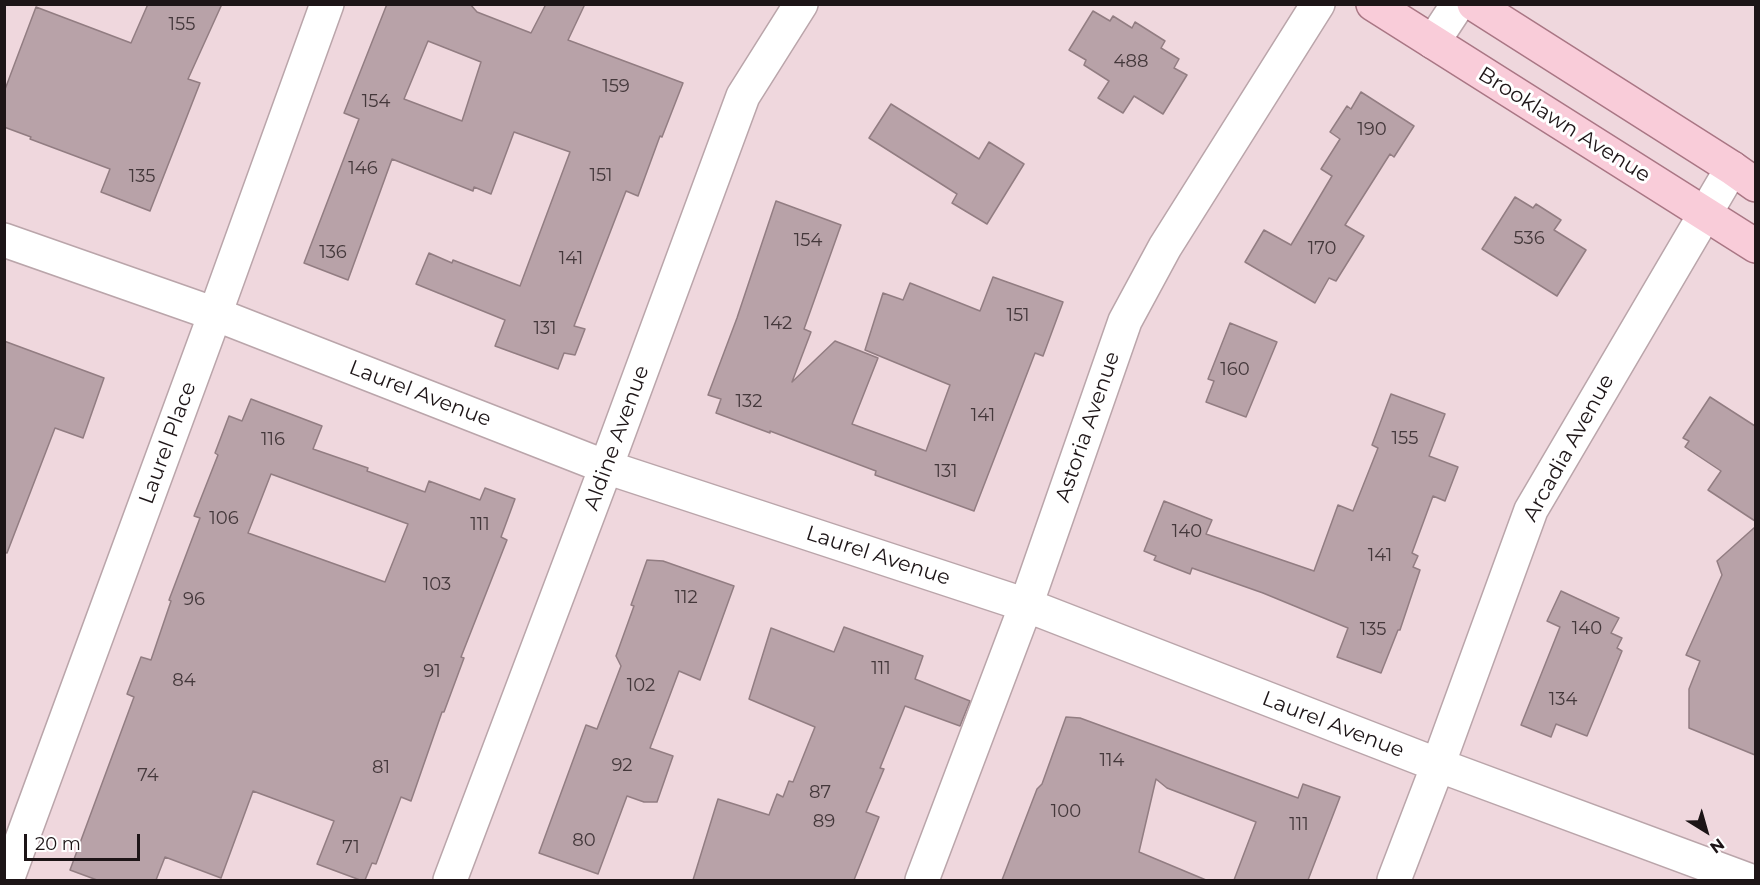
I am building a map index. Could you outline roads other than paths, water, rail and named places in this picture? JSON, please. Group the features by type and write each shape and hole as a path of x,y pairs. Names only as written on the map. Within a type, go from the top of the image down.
{"main road":[{"name":"Brooklawn Avenue","path":"1373,4 1755,246"},
{"path":"1474,4 1744,177"}],"street":[{"name":"Laurel Place","path":"6,880 327,4"},
{"name":"Aldine Avenue","path":"450,880 743,96 801,4"},
{"name":"Astoria Avenue","path":"922,880 1026,605 1125,321 1165,247 1318,4"},
{"path":"1432,42 1458,4"},
{"name":"Arcadia Avenue","path":"1394,880 1531,510 1705,214 1744,177"},
{"name":"Laurel Avenue","path":"4,240 215,314 606,467 1026,605 1438,765 1748,880"}]}
